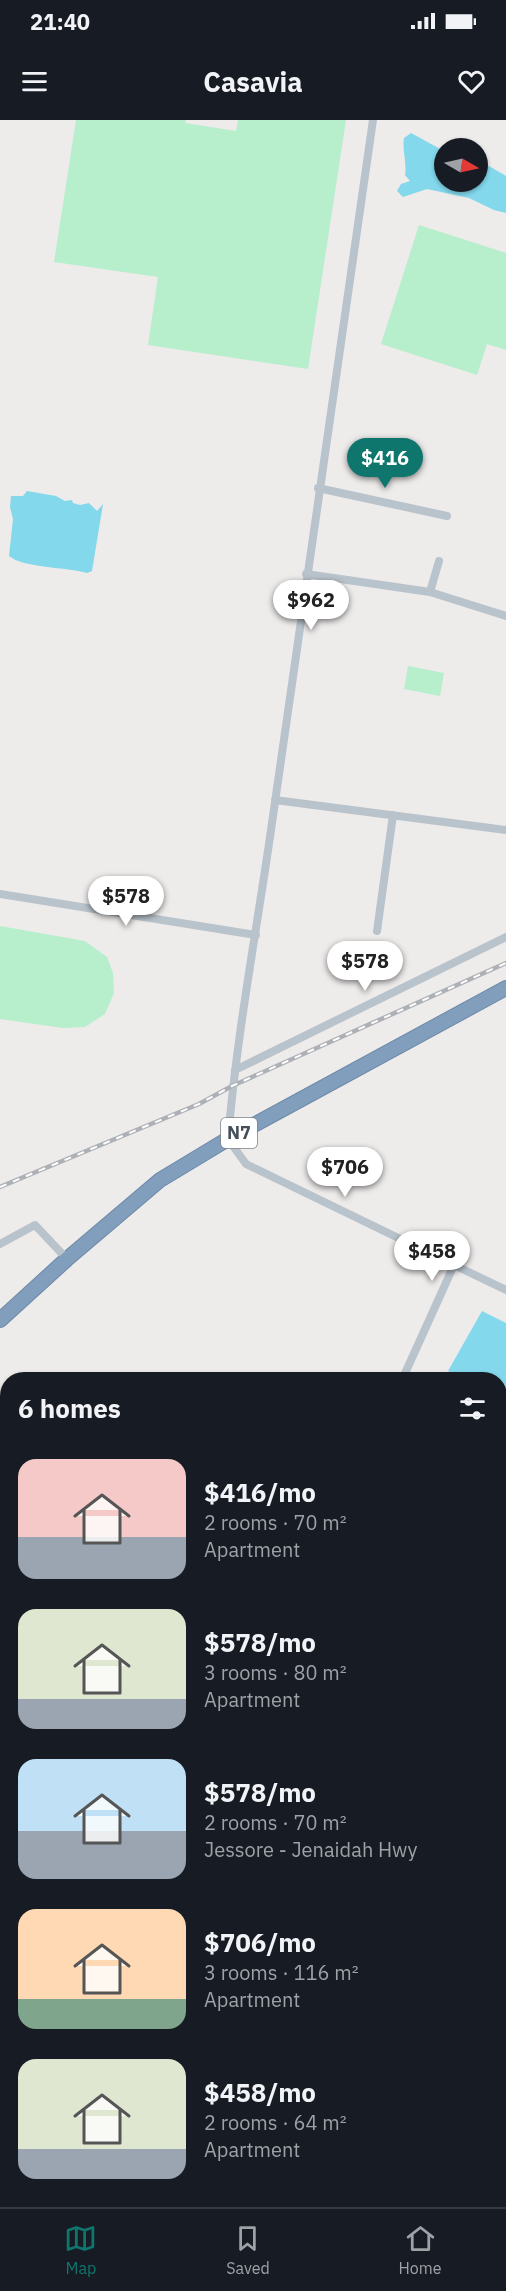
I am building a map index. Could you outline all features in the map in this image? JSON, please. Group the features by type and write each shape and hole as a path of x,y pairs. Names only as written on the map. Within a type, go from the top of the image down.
{"highway":[{"name":"N7","path":"0,1320 160,1180 228,1139 506,988"}],"street":[{"path":"373,120 235,1070 228,1139 246,1164 506,1290"},
{"path":"318,488 447,516"},
{"path":"430,592 439,561"},
{"path":"306,574 430,592 506,616"},
{"path":"275,800 506,830"},
{"path":"377,931 393,815"},
{"path":"0,894 256,935"},
{"path":"235,1070 506,937"},
{"path":"0,1244 35,1225 67,1259"},
{"path":"406,1372 454,1265"}],"green space":[{"path":"76,120 186,120 185,123 236,131 238,120 346,120 308,369 148,345 158,277 54,262"},
{"path":"419,225 506,253 506,350 487,344 477,375 381,344"},
{"path":"408,666 444,673 440,696 404,689"},
{"path":"0,926 85,941 107,957 113,973 114,993 105,1014 85,1027 63,1028 0,1019"}],"water":[{"path":"411,133 434,146 434,190 427,189 403,197 397,191 401,184 410,181 405,175 404,138"},
{"path":"488,166 506,176 506,213 469,198 441,192 488,192"},
{"path":"27,491 56,496 65,501 72,500 73,503 80,505 89,503 97,511 103,504 92,571 87,573 35,565 9,556 13,519 10,507 11,496 23,496"},
{"path":"482,1311 506,1323 506,1372 448,1371"}],"railway":[{"path":"0,1187 199,1104 232,1086 506,963"}]}
